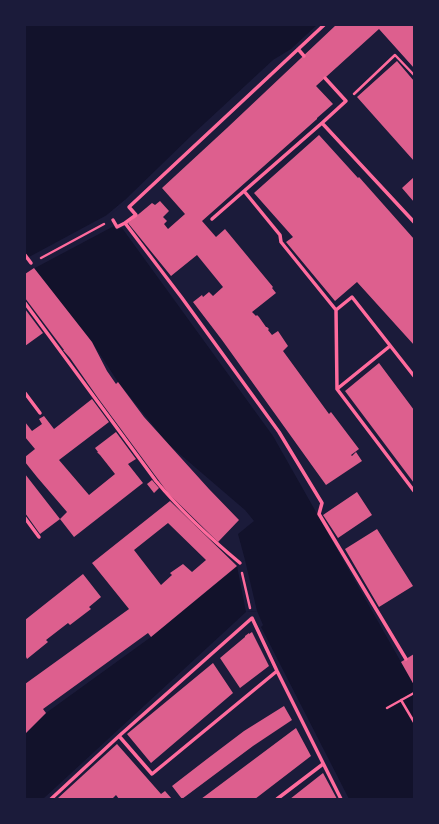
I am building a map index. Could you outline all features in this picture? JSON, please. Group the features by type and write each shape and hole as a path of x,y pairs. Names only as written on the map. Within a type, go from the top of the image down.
{"street":[{"path":"113,220 118,227 136,215 130,207 324,25"},
{"path":"298,48 304,56"},
{"path":"212,219 346,101 325,78"},
{"path":"322,123 414,222"},
{"path":"244,191 280,235 281,242 336,310 337,388 414,491"},
{"path":"125,223 182,298 279,432 322,503 319,514 406,659"},
{"path":"25,255 31,263"},
{"path":"336,310 352,298 414,376"},
{"path":"25,303 160,486 214,541 240,563"},
{"path":"337,388 390,346"},
{"path":"25,394 40,413"},
{"path":"25,518 39,537"},
{"path":"51,799 119,736 252,618 277,672 341,799"},
{"path":"119,736 152,774 277,672"},
{"path":"277,799 323,764"}],"path":[{"path":"346,101 395,55 414,75"},
{"path":"31,263 113,220"},
{"path":"240,563 252,618"},
{"path":"388,708 414,693"},
{"path":"401,700 414,722"}],"shaded area":[{"path":"25,25 317,25 291,49 273,60 125,200 107,215 116,230 122,228 273,436 414,685 414,799 349,799 261,627 263,625 257,611 246,612 43,799 25,799 25,734 46,713 151,637 245,560 238,534 254,521 245,510 168,444 118,382 92,342 34,268 30,258 25,260"}],"pier":[{"path":"125,200 126,202 110,215 115,224 114,226 33,269 29,260 25,262 25,260 29,257 107,215"},
{"path":"245,560 257,611 246,612 237,566"}],"building":[{"path":"336,25 414,25 414,68 379,29 316,86 333,104 202,221 216,237 225,229 273,287 272,288 276,293 252,312 259,317 272,335 278,331 288,346 283,351 329,414 331,412 359,449 351,455 352,456 356,452 362,461 326,485 193,302 209,292 213,296 223,287 197,255 171,276 128,223 152,203 155,205 160,201 169,211 163,217 167,221 164,224 168,229 185,214 162,188"},
{"path":"397,61 414,81 414,161 357,97"},
{"path":"319,135 358,178 359,177 414,239 414,345 357,282 335,301 286,242 293,237 254,193"},
{"path":"414,177 414,202 402,188"},
{"path":"34,268 92,342 107,371 116,384 118,382 144,417 239,520 218,542 168,493 25,298 25,274"},
{"path":"25,309 43,333 25,346"},
{"path":"379,363 414,410 414,483 345,391"},
{"path":"92,399 109,422 59,460 89,495 115,474 95,448 116,432 136,459 128,464 143,483 74,537 60,519 67,512 25,462 25,457 35,449 25,437 25,422 32,431 42,424 39,419 44,416 54,429"},
{"path":"25,474 60,519 40,534 25,513"},
{"path":"152,480 159,488 154,493 147,484"},
{"path":"357,492 372,515 338,538 323,515"},
{"path":"170,501 237,566 151,637 148,633 43,709 46,713 26,733 25,684 129,609 92,563","holes":["168,523 206,560 192,572 183,564 170,573 172,575 161,585 134,550"]},
{"path":"377,529 413,586 379,607 345,549"},
{"path":"83,574 101,597 89,607 91,609 70,625 68,623 46,640 48,642 27,659 25,657 25,620"},
{"path":"252,632 269,666 240,688 220,658 245,636"},
{"path":"414,654 414,685 401,662"},
{"path":"213,663 233,693 151,763 127,734"},
{"path":"284,706 292,720 253,746 182,799 172,786 244,731"},
{"path":"296,728 311,756 255,799 201,799"},
{"path":"117,744 161,794 165,791 172,799 119,799 116,795 112,799 57,799"},
{"path":"323,773 337,799 290,799"}]}
